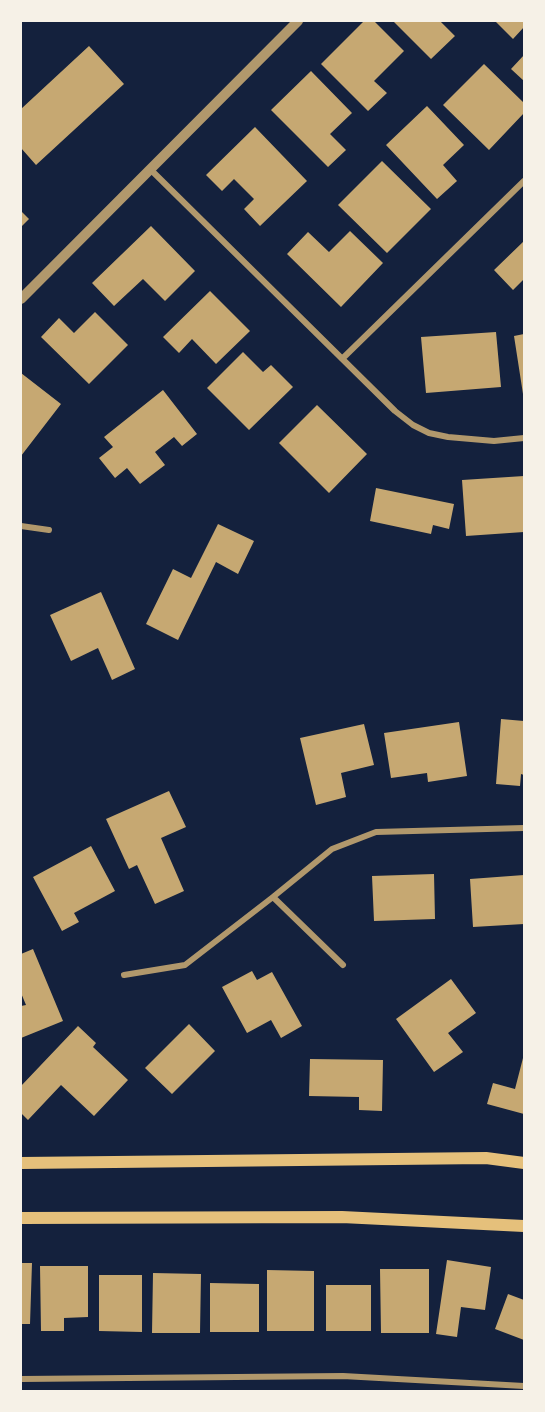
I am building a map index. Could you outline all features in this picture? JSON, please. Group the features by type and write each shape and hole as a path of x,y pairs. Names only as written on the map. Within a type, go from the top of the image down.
{"main road":[{"path":"21,1163 486,1158 524,1163"},
{"path":"21,1218 342,1217 524,1226"}],"street":[{"path":"21,299 298,21"},
{"path":"150,169 342,359 413,425 429,433 448,437 494,441 524,438"},
{"path":"342,359 524,181"},
{"path":"21,526 48,530"},
{"path":"124,975 185,965 332,849 376,832 524,828"},
{"path":"273,897 343,965"},
{"path":"21,1379 344,1376 524,1386"}],"building":[{"path":"364,21 374,21 404,51 374,81 387,93 368,111 321,64"},
{"path":"393,21 440,21 455,36 431,59"},
{"path":"495,21 524,21 524,27 513,39"},
{"path":"89,46 124,84 36,165 21,148 21,109"},
{"path":"524,55 524,81 511,69"},
{"path":"484,64 524,103 524,113 489,150 443,105"},
{"path":"311,71 352,113 330,134 346,150 328,167 271,110"},
{"path":"427,106 464,145 443,165 457,181 437,199 386,145"},
{"path":"255,127 307,181 260,226 244,209 254,199 234,179 222,191 206,175"},
{"path":"382,161 431,209 387,253 338,205"},
{"path":"21,211 29,219 21,227"},
{"path":"151,226 195,271 165,301 143,279 114,306 92,283"},
{"path":"350,231 383,263 341,307 287,254 308,232 329,252"},
{"path":"524,241 524,279 513,290 494,270"},
{"path":"210,291 250,331 216,364 192,339 179,353 163,337"},
{"path":"95,312 128,345 89,384 41,337 59,318 74,333"},
{"path":"496,332 501,387 426,393 421,337"},
{"path":"524,334 524,393 523,394 514,336"},
{"path":"243,352 263,372 271,365 293,387 249,430 207,388"},
{"path":"21,373 61,404 21,456"},
{"path":"163,390 197,434 182,446 174,437 155,452 165,465 140,484 127,468 115,478 99,458 113,447 104,437"},
{"path":"317,405 367,454 329,493 279,443"},
{"path":"524,476 524,532 466,536 462,480"},
{"path":"376,488 454,504 449,529 433,525 431,534 370,521"},
{"path":"218,524 254,541 238,574 216,562 178,640 146,624 173,569 191,578"},
{"path":"101,592 135,669 112,680 98,648 71,661 50,615"},
{"path":"501,719 524,721 524,775 521,774 520,786 496,784"},
{"path":"459,722 467,776 428,782 427,773 391,778 384,733"},
{"path":"364,724 374,765 341,773 346,797 316,805 300,738"},
{"path":"169,791 186,827 161,838 184,891 155,904 137,865 129,869 106,819"},
{"path":"91,846 115,891 74,913 79,922 62,931 33,877"},
{"path":"434,874 435,919 374,921 372,876"},
{"path":"524,875 524,924 473,927 470,879"},
{"path":"33,949 63,1021 21,1038 21,1006 26,1005 21,993 21,954"},
{"path":"252,971 257,980 272,972 302,1026 281,1038 271,1020 247,1033 222,987"},
{"path":"451,979 476,1013 448,1033 463,1052 434,1072 396,1019"},
{"path":"189,1024 215,1051 172,1094 145,1068"},
{"path":"78,1026 96,1043 93,1047 128,1080 94,1116 61,1085 28,1120 21,1113 21,1086"},
{"path":"523,1058 524,1114 487,1104 493,1083 515,1089"},
{"path":"310,1059 383,1060 382,1111 359,1110 359,1097 309,1096"},
{"path":"447,1260 491,1267 485,1310 461,1307 457,1337 436,1334"},
{"path":"21,1263 32,1263 30,1324 21,1324"},
{"path":"40,1266 88,1266 88,1317 64,1318 64,1331 41,1331"},
{"path":"380,1269 429,1269 429,1333 381,1333"},
{"path":"267,1270 314,1271 314,1331 267,1331"},
{"path":"153,1273 201,1274 200,1333 152,1333"},
{"path":"99,1275 142,1275 142,1332 99,1331"},
{"path":"210,1283 259,1284 259,1332 210,1332"},
{"path":"326,1285 371,1285 371,1331 326,1331"},
{"path":"508,1294 524,1300 524,1340 495,1329"}]}
